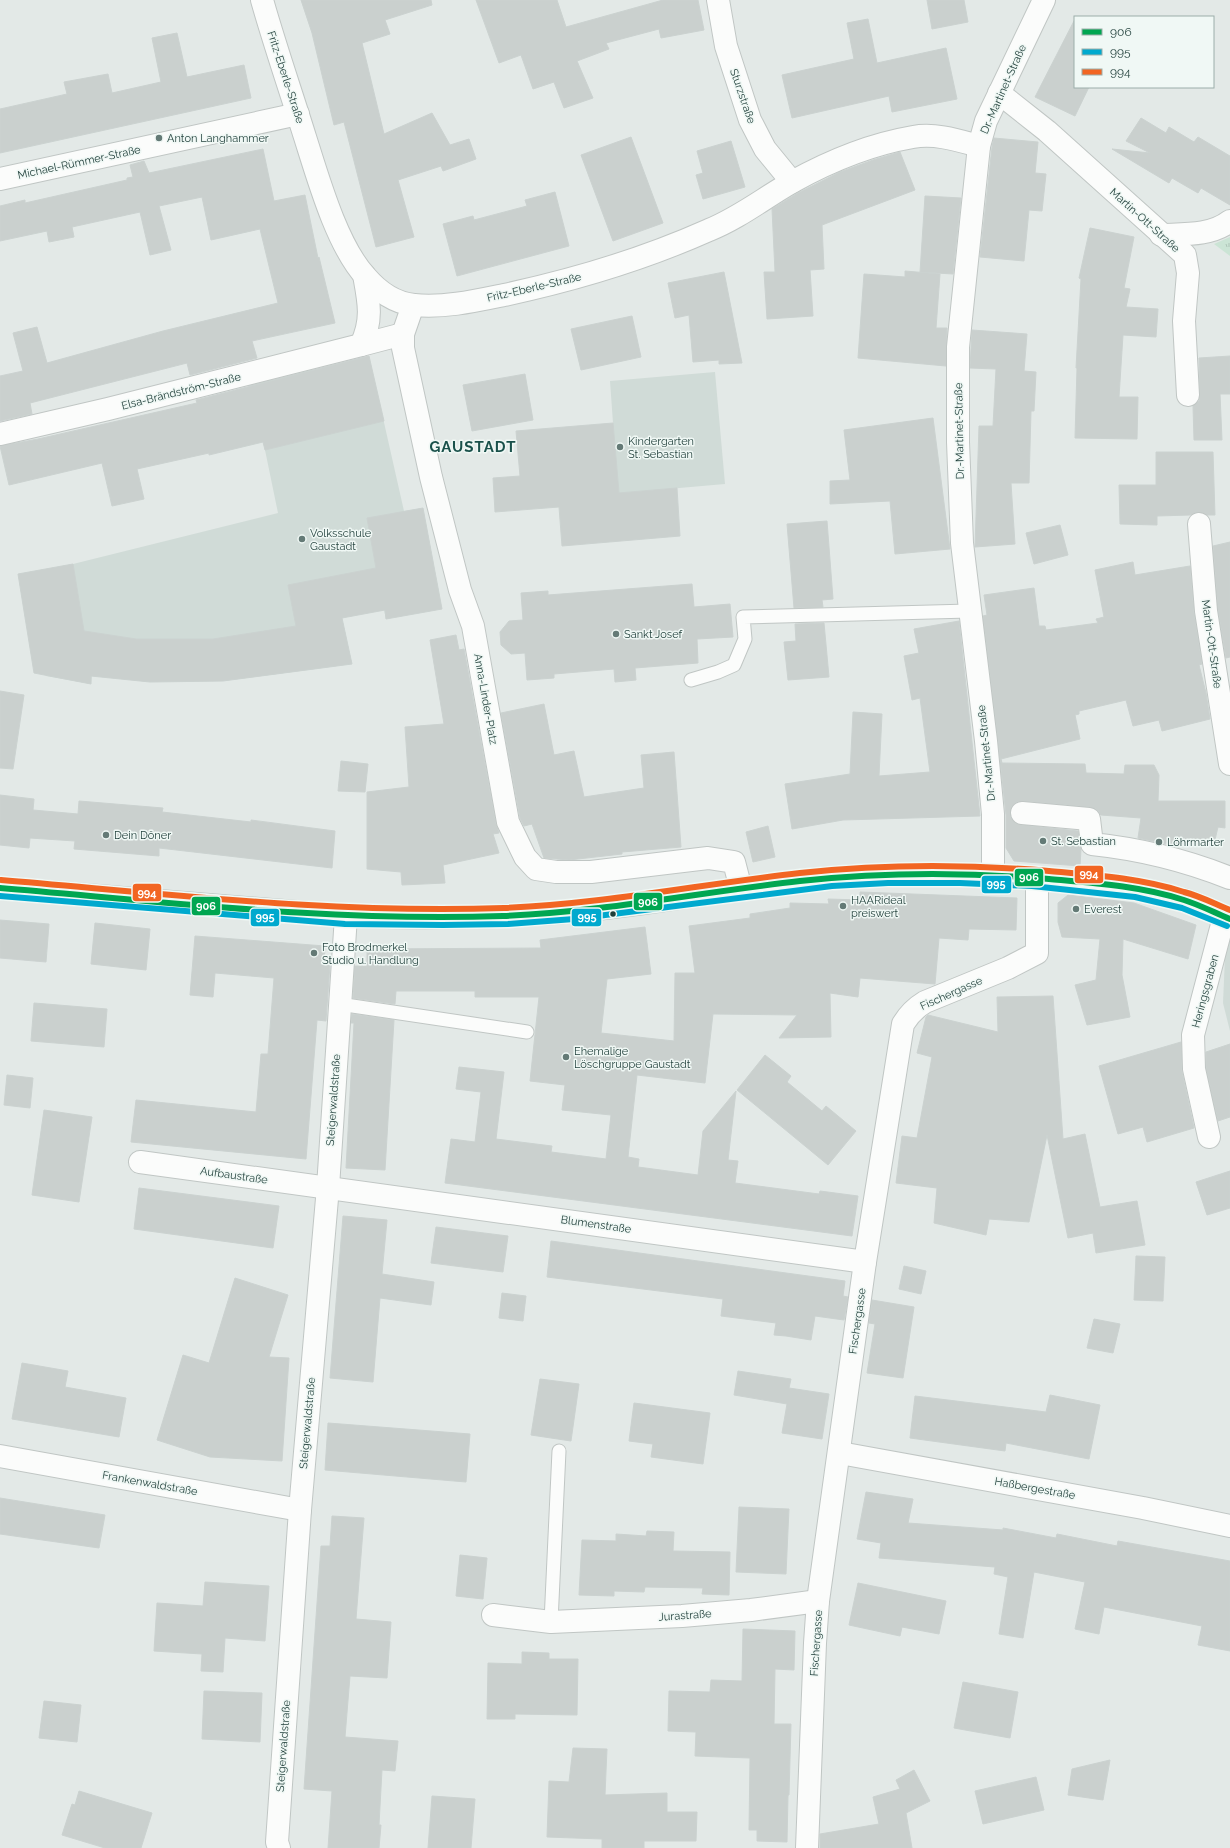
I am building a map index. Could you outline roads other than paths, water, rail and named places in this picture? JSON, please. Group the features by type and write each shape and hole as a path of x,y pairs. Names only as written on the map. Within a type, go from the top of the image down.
{"street":[{"name":"Fritz-Eberle-Straße","path":"262,0 317,174 341,237 364,276 386,295 399,302 413,305 452,304 543,287 590,274 711,229 792,182 846,156 914,137 935,136 979,146"},
{"name":"Sturzstraße","path":"718,0 726,46 750,120 765,149 792,182"},
{"name":"Dr.-Martinet-Straße","path":"993,875 992,800 962,543 958,442 958,347 979,146 986,121 1044,0"},
{"name":"Martin-Ott-Straße","path":"999,93 1047,131 1185,255 1188,273 1184,320 1188,395"},
{"name":"Michael-Rümmer-Straße","path":"0,179 298,114"},
{"path":"1161,235 1190,234 1213,230 1221,228 1230,221"},
{"path":"361,345 368,332 370,306 364,276"},
{"name":"Anna-Linder-Platz","path":"413,305 403,334 403,348 431,476 460,590 473,626 508,822 525,858 536,868 556,872 592,872 708,858 734,862 741,889"},
{"name":"Elsa-Brändström-Straße","path":"0,434 114,407 403,334"},
{"name":"Martin-Ott-Straße","path":"1198,524 1206,611 1230,764"},
{"path":"1022,813 1089,819 1092,844 1149,852 1204,867 1230,878"},
{"path":"0,888 346,916 401,918 538,914 606,908 741,889 863,876 993,875 1097,883 1152,892 1186,901 1227,918"},
{"name":"Fischergasse","path":"807,1848 818,1601 840,1453 865,1262 903,1024 907,1016 920,1006 1008,968 1037,953 1037,878"},
{"name":"Steigerwaldstraße","path":"276,1846 300,1510 328,1187 346,916"},
{"name":"Heringsgraben","path":"1209,1136 1194,1069 1193,1035 1227,918"},
{"name":"Aufbaustraße","path":"140,1162 328,1187"},
{"name":"Blumenstraße","path":"328,1187 865,1262"},
{"name":"Haßbergestraße","path":"840,1453 1143,1508 1230,1526"},
{"name":"Frankenwaldstraße","path":"0,1456 300,1510"},
{"name":"Jurastraße","path":"493,1615 551,1622 682,1616 751,1610 818,1601"}],"lane":[{"path":"690,680 718,672 734,665 745,639 743,617 969,611"},
{"path":"339,1004 527,1032"},
{"path":"551,1622 559,1451"}],"place":[{"name":"Anton Langhammer","path":"159,138"},
{"name":"Kindergarten St. Sebastian","path":"620,447"},
{"name":"Volksschule Gaustadt","path":"302,539"},
{"name":"Sankt Josef","path":"616,634"},
{"name":"Dein Döner","path":"106,835"},
{"name":"St. Sebastian","path":"1043,841"},
{"name":"Löhrmarter","path":"1159,842"},
{"name":"HAARideal preiswert","path":"843,906"},
{"name":"Everest","path":"1076,909"},
{"name":"Foto Brodmerkel Studio u. Handlung","path":"314,953"},
{"name":"Ehemalige Löschgruppe Gaustadt","path":"566,1057"}],"district":[{"name":"GAUSTADT","path":"473,447"}]}
